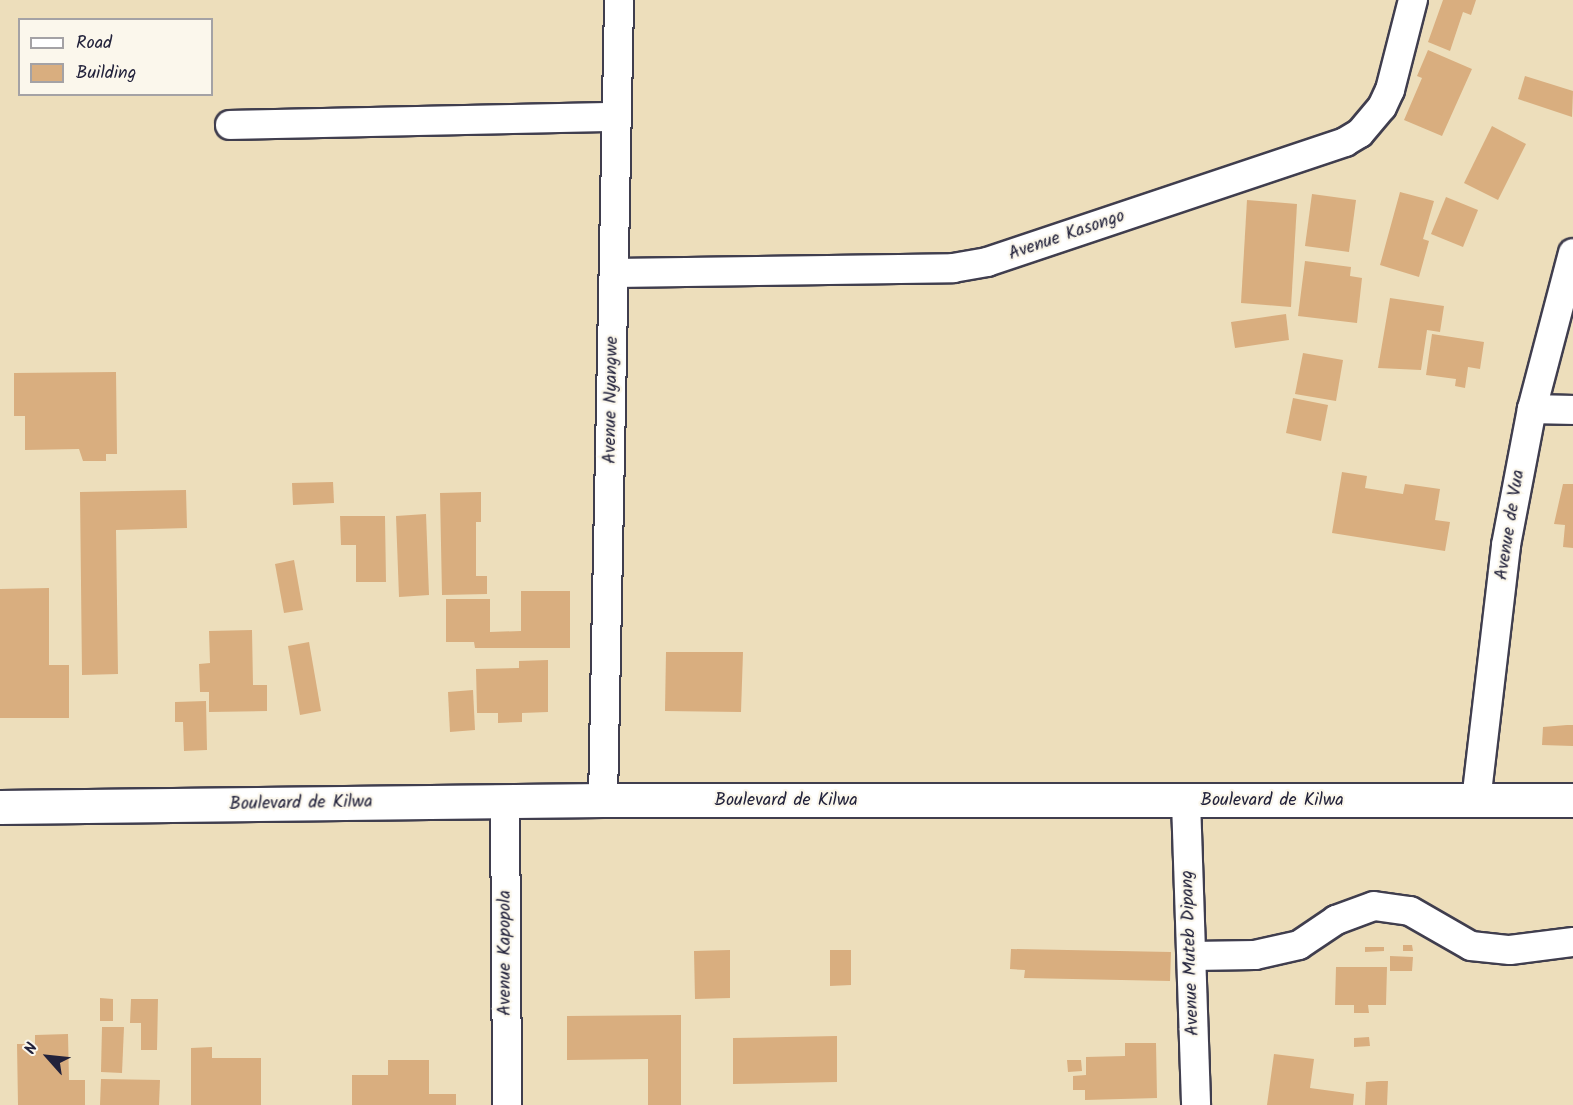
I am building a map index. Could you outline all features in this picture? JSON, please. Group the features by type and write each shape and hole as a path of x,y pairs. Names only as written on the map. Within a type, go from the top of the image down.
{"street":[{"name":"Avenue Nyangwe","path":"603,801 619,0"},
{"name":"Avenue Kasongo","path":"615,273 953,268 987,262 1345,142 1366,128 1382,107 1390,90 1413,0"},
{"path":"230,124 617,117"},
{"name":"Avenue de Vua","path":"1476,801 1506,545 1532,409 1573,253"},
{"path":"1532,409 1573,410"},
{"name":"Boulevard de Kilwa","path":"0,807 505,801 1573,800"},
{"name":"Avenue Kapopola","path":"505,801 507,1105"},
{"name":"Avenue Muteb Dipang","path":"1186,801 1196,1105"},
{"path":"1192,956 1255,955 1299,945 1336,920 1374,906 1410,911 1471,946 1510,950 1573,942"}],"building":[{"path":"1443,0 1476,0 1471,15 1463,12 1450,51 1428,42"},
{"path":"1428,50 1472,69 1442,136 1404,120 1422,78 1417,76"},
{"path":"1525,76 1573,91 1572,117 1518,99"},
{"path":"1492,126 1526,144 1498,200 1464,183"},
{"path":"1400,192 1434,201 1423,239 1429,241 1419,277 1380,265"},
{"path":"1312,194 1356,200 1349,252 1305,246"},
{"path":"1446,197 1478,210 1463,247 1431,234"},
{"path":"1247,200 1297,204 1291,307 1241,303"},
{"path":"1305,261 1351,267 1350,276 1362,278 1357,323 1298,316"},
{"path":"1390,298 1444,306 1440,332 1427,330 1421,370 1378,368"},
{"path":"1286,314 1289,340 1235,348 1231,322"},
{"path":"1432,334 1484,342 1480,369 1468,367 1465,388 1455,386 1456,379 1426,375"},
{"path":"1303,353 1343,360 1336,401 1295,394"},
{"path":"116,372 117,454 106,454 106,461 83,461 79,449 25,450 25,416 14,416 14,373"},
{"path":"1293,398 1328,405 1321,441 1286,433"},
{"path":"1342,472 1367,476 1365,488 1403,494 1405,484 1440,489 1435,520 1450,522 1445,551 1332,533"},
{"path":"333,482 334,503 293,505 292,483"},
{"path":"1563,484 1573,484 1573,548 1563,547 1565,525 1554,524"},
{"path":"186,490 187,528 116,530 118,674 82,675 80,492"},
{"path":"481,492 481,522 476,522 476,576 487,576 487,594 442,595 440,493"},
{"path":"426,514 429,595 399,597 396,516"},
{"path":"340,516 385,516 386,582 356,582 356,545 341,545"},
{"path":"294,560 303,610 284,613 275,564"},
{"path":"49,588 49,665 69,665 69,718 0,718 0,589"},
{"path":"521,591 570,591 570,648 475,648 474,642 446,642 446,599 490,599 490,632 521,631"},
{"path":"252,630 253,685 267,685 267,711 209,712 209,692 200,692 199,664 210,663 209,631"},
{"path":"309,642 321,711 300,715 288,646"},
{"path":"666,652 743,652 741,712 665,711"},
{"path":"548,660 548,712 522,713 522,722 498,723 498,713 477,713 476,669 519,668 519,661"},
{"path":"473,690 475,730 450,732 448,692"},
{"path":"206,701 207,750 184,751 183,722 175,722 175,702"},
{"path":"1573,725 1573,746 1542,745 1543,727"},
{"path":"1403,945 1412,945 1413,951 1403,951"},
{"path":"1365,947 1384,947 1384,951 1365,952"},
{"path":"1011,949 1171,952 1170,981 1024,978 1025,970 1010,969"},
{"path":"730,950 730,998 695,999 694,951"},
{"path":"830,950 851,950 851,985 830,986"},
{"path":"1390,956 1413,957 1412,971 1390,971"},
{"path":"1336,967 1387,967 1386,1005 1368,1005 1369,1013 1354,1013 1354,1005 1335,1005"},
{"path":"100,998 113,999 113,1021 100,1021"},
{"path":"131,999 158,999 157,1050 141,1050 141,1023 130,1023"},
{"path":"681,1015 681,1105 648,1105 648,1059 567,1060 567,1016"},
{"path":"102,1027 124,1027 122,1073 101,1072"},
{"path":"68,1034 69,1080 85,1080 85,1105 18,1105 17,1044 35,1044 35,1035"},
{"path":"837,1036 837,1082 733,1084 733,1038"},
{"path":"1369,1037 1370,1046 1354,1047 1354,1038"},
{"path":"1125,1043 1156,1043 1157,1098 1085,1100 1085,1090 1073,1090 1073,1076 1086,1075 1086,1057 1125,1056"},
{"path":"212,1047 212,1058 261,1058 261,1105 191,1105 191,1048"},
{"path":"1274,1054 1314,1059 1310,1088 1354,1094 1353,1105 1267,1105"},
{"path":"388,1060 429,1060 429,1094 456,1094 456,1105 352,1105 352,1075 388,1075"},
{"path":"1067,1060 1081,1060 1082,1071 1068,1072"},
{"path":"101,1079 160,1080 159,1105 100,1105"},
{"path":"1388,1081 1387,1105 1365,1105 1366,1082"}]}
